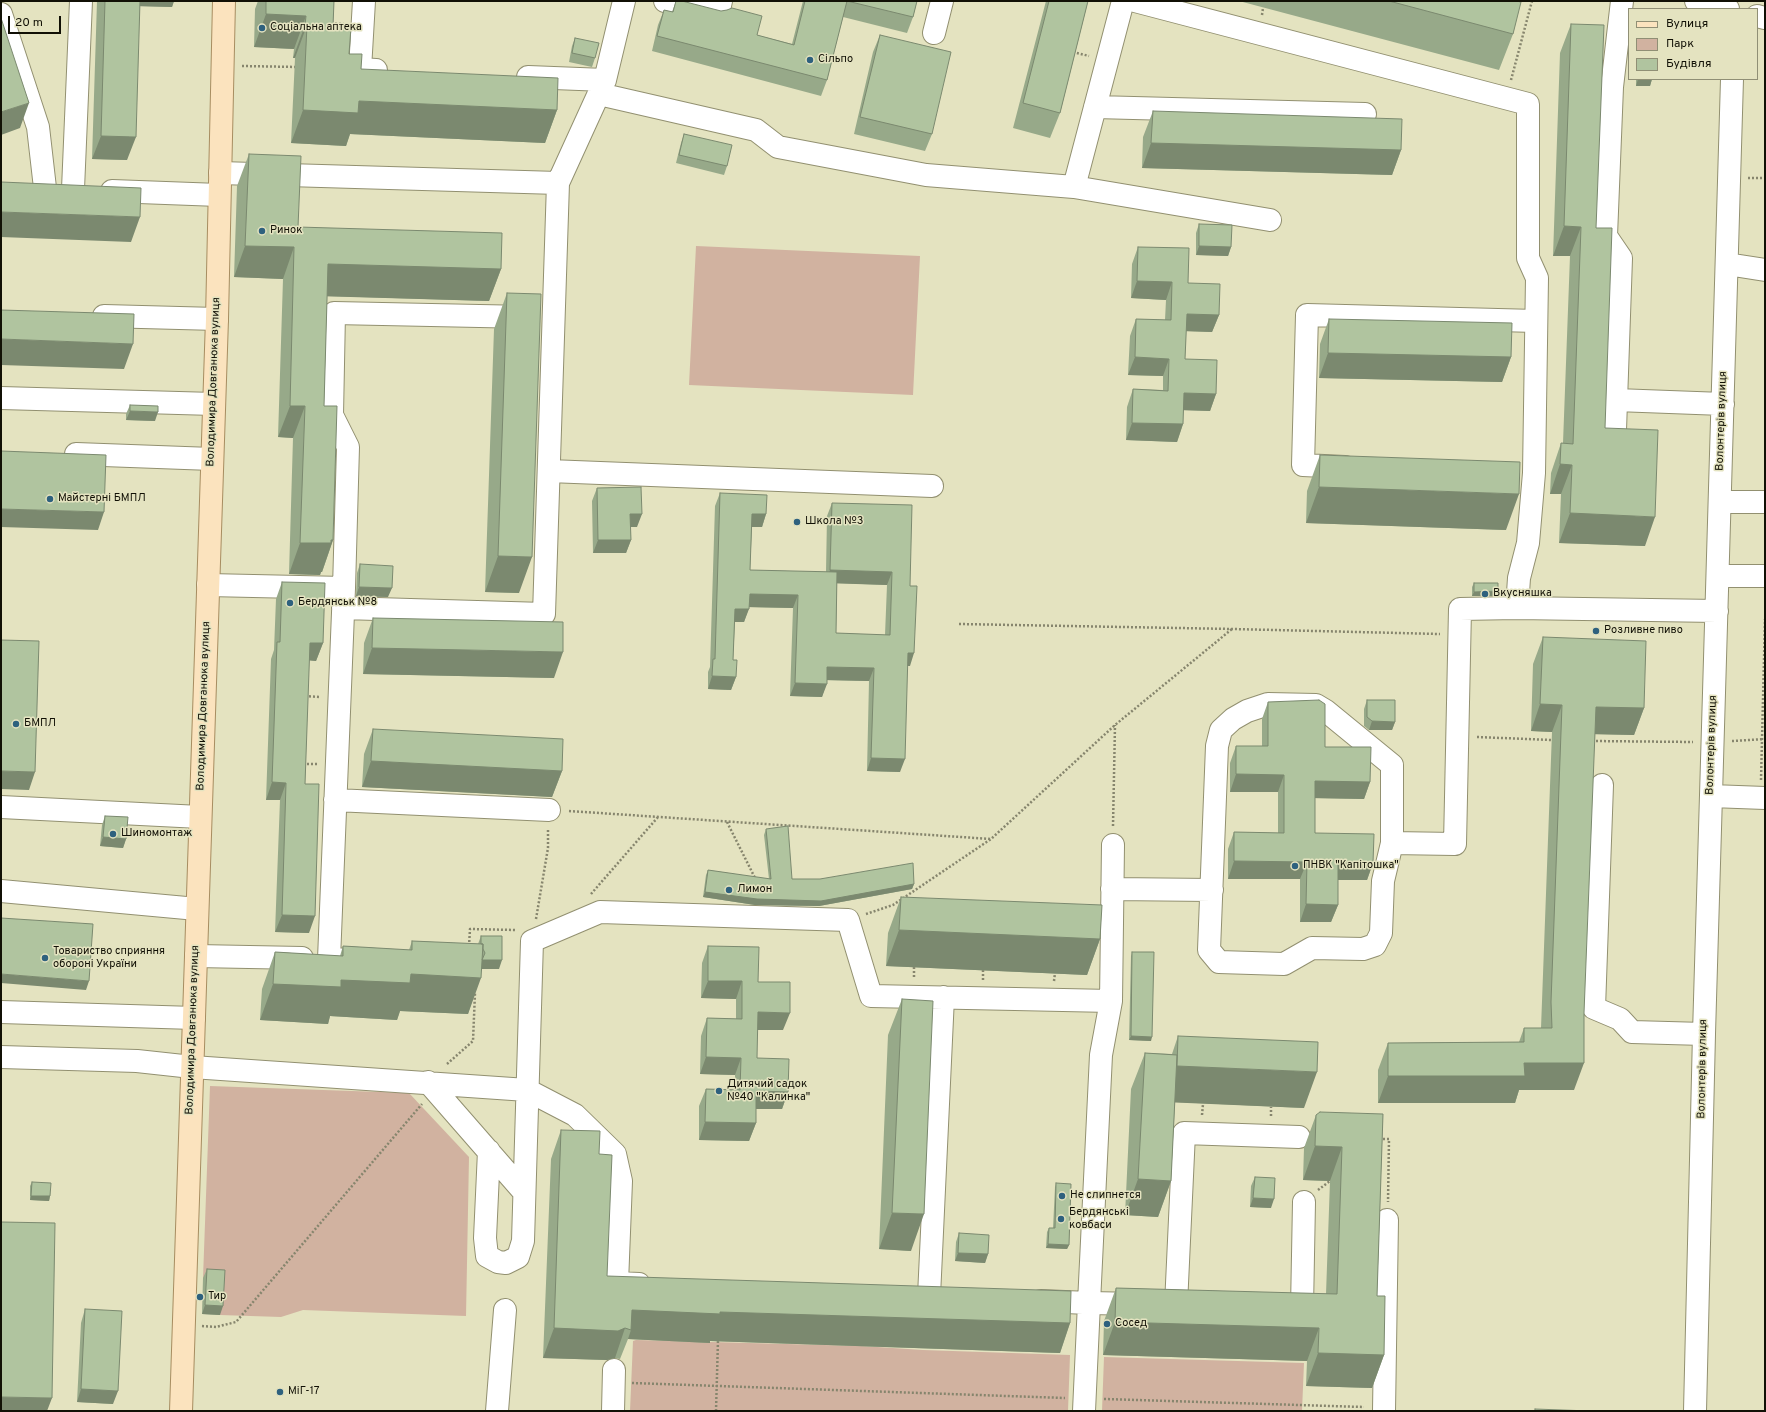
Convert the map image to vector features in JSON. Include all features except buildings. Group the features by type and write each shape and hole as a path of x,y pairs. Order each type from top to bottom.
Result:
{"main road":[{"name":"Володимира Довганюка вулиця","path":"181,1411 217,319 224,1"}],"street":[{"path":"73,189 81,1"},
{"path":"364,1 360,69 392,70"},
{"path":"208,585 343,598 544,614 558,183 602,87 624,1"},
{"path":"665,1 718,14 721,1"},
{"path":"934,33 942,1"},
{"path":"1074,187 1123,1"},
{"path":"1135,1 1528,104 1528,258 1537,278 1534,473 1528,543 1519,578 1517,608"},
{"path":"1615,430 1621,258 1606,236 1612,87 1622,1"},
{"path":"1696,1 1724,8"},
{"path":"1,14 38,127 45,188"},
{"path":"506,76 602,87 756,130 778,147 926,175 1074,187 1270,220"},
{"name":"Волонтерів вулиця","path":"1695,1411 1712,742 1732,80"},
{"path":"1095,107 1365,114"},
{"path":"220,173 558,183"},
{"path":"22,187 219,195"},
{"path":"1727,264 1765,270"},
{"path":"329,959 348,446 332,415 334,313 554,318"},
{"path":"87,315 217,319"},
{"path":"1366,467 1303,465 1307,315 1536,321"},
{"path":"1,398 214,404"},
{"path":"1616,400 1723,404"},
{"path":"56,454 212,459"},
{"path":"549,471 932,486"},
{"path":"1511,472 1534,473"},
{"path":"1720,502 1765,502"},
{"path":"1718,576 1765,576"},
{"path":"1392,843 1455,844 1460,609 1517,608 1717,611"},
{"path":"1268,704 1316,705 1326,711 1392,765 1392,843 1383,881 1381,933 1375,945 1364,949 1312,948 1284,964 1220,962 1209,950 1217,746 1221,730 1238,716 1247,711 1268,704"},
{"path":"1602,785 1594,1008 1620,1019 1632,1032 1704,1034"},
{"path":"1711,796 1763,798"},
{"path":"335,800 549,810"},
{"path":"1,808 200,817"},
{"path":"1084,1405 1101,1055 1111,1001 1113,845"},
{"path":"1112,889 1212,890"},
{"path":"1,891 197,909"},
{"path":"489,1151 485,1238 487,1256 498,1262 506,1263 518,1257 523,1241 532,941 600,912 848,920 871,996 1111,1001"},
{"path":"196,956 376,960"},
{"path":"929,1296 943,997"},
{"path":"1,1012 194,1018"},
{"path":"1,1056 137,1061 192,1067 428,1082 527,1090 575,1115 615,1154 621,1181 617,1283 659,1285"},
{"path":"428,1082 524,1192"},
{"path":"1021,1300 1186,1305 1184,1133 1299,1137"},
{"path":"1264,1307 1302,1308 1304,1202"},
{"path":"1383,1410 1387,1220"},
{"path":"906,1295 953,1297"},
{"path":"497,1411 505,1310"},
{"path":"613,1376 613,1411"}],"path":[{"path":"1506,98 1532,1"},
{"path":"222,65 298,67"},
{"path":"1763,798 1765,619"},
{"path":"959,624 1459,635"},
{"path":"848,920 893,905 991,839 1116,725 1233,629"},
{"path":"1113,845 1116,725"},
{"path":"1457,737 1552,740"},
{"path":"1586,741 1712,742 1764,739"},
{"path":"469,949 470,929 517,930 532,941 548,848 549,810 991,839"},
{"path":"586,900 658,817"},
{"path":"727,822 758,884"},
{"path":"223,1325 236,1322 244,1314 423,1102 428,1082 473,1042 475,990"},
{"path":"1374,1139 1390,1140 1387,1220"},
{"path":"716,1411 718,1339"},
{"path":"613,1376 717,1386 1084,1405 1383,1410"}],"green space":[{"path":"696,246 920,256 913,395 689,385"},
{"path":"210,1086 409,1093 469,1157 466,1316 303,1310 281,1317 220,1315 203,1278"},
{"path":"633,1341 862,1346 923,1350 1070,1355 1068,1411 630,1411"},
{"path":"1104,1357 1304,1363 1302,1411 1102,1411"}],"place":[{"name":"Соціальна аптека","path":"262,28"},
{"name":"Сільпо","path":"810,60"},
{"name":"Ринок","path":"262,231"},
{"name":"Майстерні БМПЛ","path":"50,499"},
{"name":"Школа №3","path":"797,522"},
{"name":"Вкусняшка","path":"1485,594"},
{"name":"Бердянськ №8","path":"290,603"},
{"name":"Розливне пиво","path":"1596,631"},
{"name":"БМПЛ","path":"16,724"},
{"name":"Шиномонтаж","path":"113,834"},
{"name":"ПНВК \"Капітошка\"","path":"1295,866"},
{"name":"Лимон","path":"729,890"},
{"name":"Товариство сприяння обороні України","path":"45,958"},
{"name":"Дитячий садок №40 \"Калинка\"","path":"719,1091"},
{"name":"Не слипнется","path":"1062,1196"},
{"name":"Бердянські ковбаси","path":"1061,1219"},
{"name":"Тир","path":"200,1297"},
{"name":"Сосед","path":"1107,1324"},
{"name":"МіГ-17","path":"280,1392"}]}
